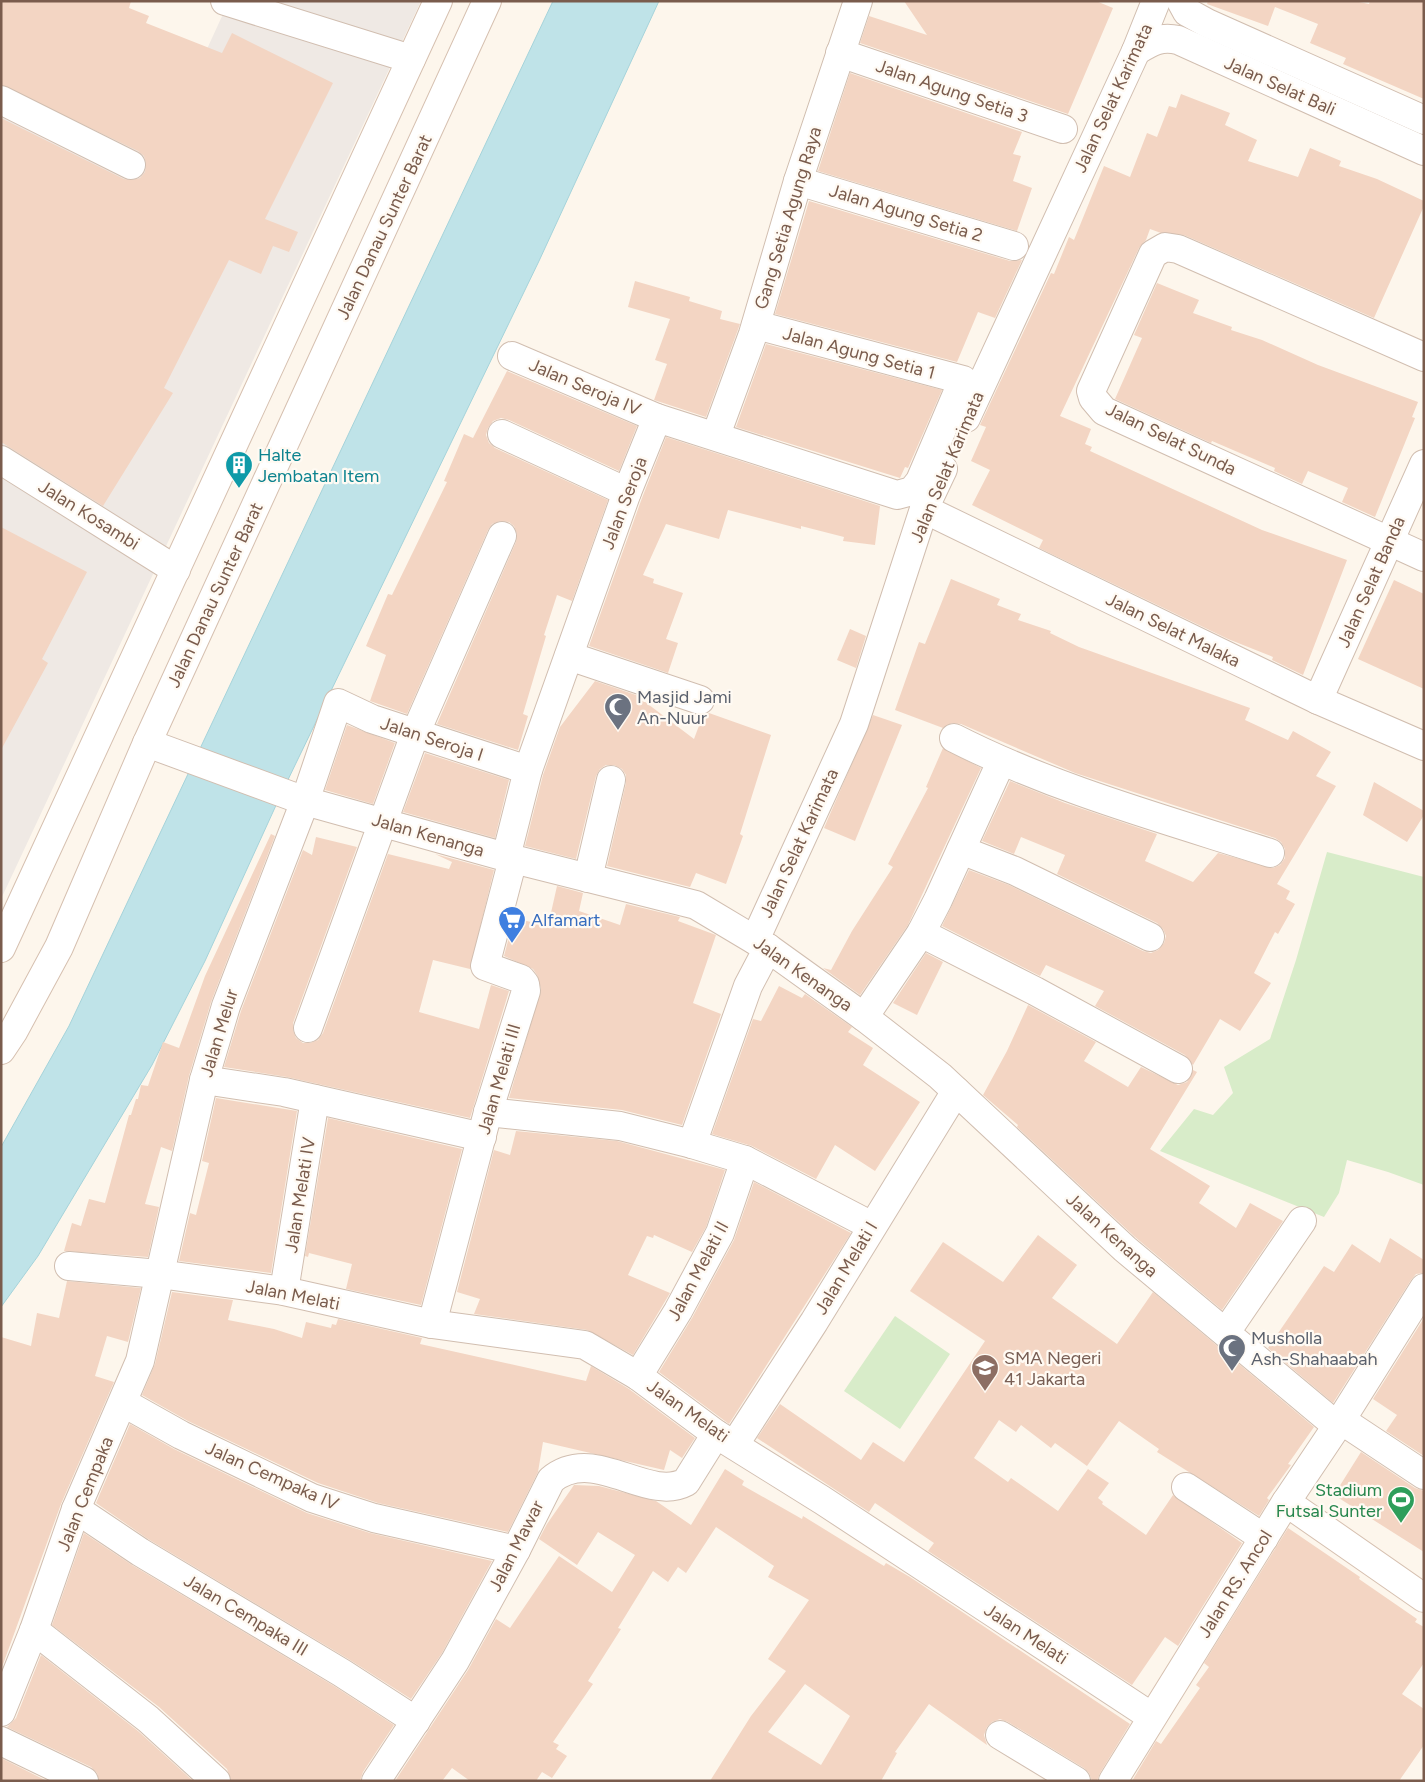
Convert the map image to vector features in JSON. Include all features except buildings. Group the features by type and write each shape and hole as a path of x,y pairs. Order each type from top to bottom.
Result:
{"street":[{"path":"225,1 411,59"},
{"path":"1,948 438,1"},
{"name":"Jalan Danau Sunter Barat","path":"1,1050 14,1032 58,948 148,743 487,1"},
{"name":"Gang Setia Agung Raya","path":"716,435 756,325 798,181 858,1"},
{"name":"Jalan Selat Karimata","path":"762,944 854,724 924,509 1136,52 1156,1"},
{"name":"Jalan Selat Bali","path":"1181,1 1187,12 1207,23 1424,120"},
{"name":"Jalan Selat Bali","path":"1136,52 1153,40 1165,38 1178,40 1424,151"},
{"name":"Jalan Agung Setia 3","path":"840,53 1064,129"},
{"path":"1,100 131,165"},
{"name":"Jalan Agung Setia 2","path":"798,181 1014,246"},
{"name":"Jalan Selat Sunda","path":"1389,541 1104,411 1093,398 1092,391 1153,254 1165,247 1178,249 1424,357"},
{"name":"Jalan Agung Setia 1","path":"716,435 897,495 912,491 920,481 963,380 756,325"},
{"name":"Jalan Seroja IV","path":"512,356 657,418"},
{"path":"657,418 716,435"},
{"name":"Jalan Seroja","path":"510,858 528,770 627,492 657,418"},
{"path":"502,434 627,492"},
{"name":"Jalan Kosambi","path":"1,460 176,570"},
{"name":"Jalan Selat Banda","path":"1318,700 1424,464"},
{"name":"Jalan Selat Malaka","path":"924,509 1318,700 1424,746"},
{"path":"308,1028 415,734 502,536"},
{"path":"1389,541 1424,556"},
{"path":"568,656 700,700"},
{"name":"Jalan Seroja I","path":"338,702 372,719 528,770"},
{"name":"Jalan Melur","path":"159,1274 204,1080 226,1006 297,797 338,702"},
{"path":"954,738 1001,762 1083,792 1270,853"},
{"name":"Jalan Kenanga","path":"148,743 297,797 510,858 696,905 762,944 864,1017 956,1091 1125,1249 1226,1332 1339,1423 1424,1475"},
{"path":"864,1017 920,933 961,850 1001,762"},
{"path":"588,878 610,780"},
{"path":"961,850 1015,871 1150,938"},
{"name":"Jalan Melati III","path":"432,1324 485,1124 526,991 525,984 521,979 485,966 510,858"},
{"path":"920,933 1035,991 1178,1070"},
{"path":"692,1144 762,944"},
{"path":"204,1080 315,1099 485,1124 620,1126 692,1144 745,1160 872,1226"},
{"name":"Jalan Melati I","path":"725,1439 872,1226 956,1091"},
{"name":"Jalan Melati IV","path":"284,1291 315,1099"},
{"name":"Jalan Melati II","path":"638,1376 678,1311 720,1233 745,1160"},
{"path":"1226,1332 1302,1221"},
{"name":"Jalan Melati","path":"69,1266 159,1274 284,1291 432,1324 585,1345 638,1376 725,1439 1152,1717"},
{"name":"Jalan Cempaka","path":"1,1712 11,1660 34,1630 76,1509 124,1403 140,1362 159,1274"},
{"name":"Jalan RS. Ancol","path":"1113,1781 1286,1502 1339,1423 1424,1288"},
{"name":"Jalan Cempaka IV","path":"124,1403 181,1435 312,1498 374,1518 516,1550"},
{"name":"Jalan Mawar","path":"376,1781 455,1660 516,1550 550,1480 560,1472 582,1467 611,1472 647,1483 681,1485 686,1482 725,1439"},
{"path":"1186,1487 1264,1538"},
{"path":"1286,1502 1424,1598"},
{"name":"Jalan Cempaka III","path":"76,1509 140,1552 342,1673 416,1721"},
{"path":"34,1630 148,1719 216,1781"},
{"path":"1000,1735 1076,1781"},
{"path":"1,1741 84,1781"}],"shaded area":[{"path":"229,1 421,1 1,899 1,118 40,68 168,134"}],"green space":[{"path":"1327,852 1424,877 1424,1185 1347,1160 1339,1193 1324,1217 1160,1151 1194,1109 1213,1115 1233,1093 1224,1067 1270,1039 1296,960"},
{"path":"895,1316 950,1354 900,1429 844,1391"}],"water":[{"path":"553,1 659,1 539,261 283,790 205,961 152,1065 38,1256 1,1307 1,1147 69,1026"}],"place":[{"name":"Halte Jembatan Item","path":"239,489"},
{"name":"Masjid Jami An-Nuur","path":"618,731"},
{"name":"Alfamart","path":"512,944"},
{"name":"Musholla Ash-Shahaabah","path":"1232,1372"},
{"name":"SMA Negeri 41 Jakarta","path":"985,1392"},
{"name":"Stadium Futsal Sunter","path":"1401,1524"}]}
